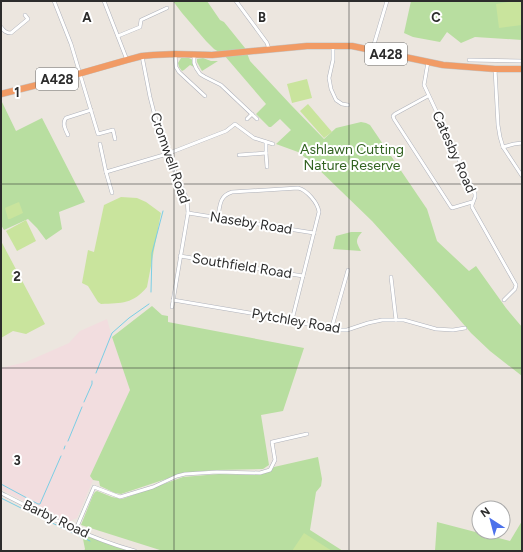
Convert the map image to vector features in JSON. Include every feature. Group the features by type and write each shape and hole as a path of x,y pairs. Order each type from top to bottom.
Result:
{"highway":[{"name":"A428","path":"1,94 142,56 175,54 218,55 307,46 352,46 428,62 495,69 522,69"}],"street":[{"path":"54,1 71,44 98,134 113,130 115,138"},
{"path":"104,1 127,60"},
{"path":"236,1 267,43 269,49"},
{"path":"372,51 387,1"},
{"path":"118,36 140,27 141,20 167,8"},
{"path":"25,15 32,23"},
{"path":"1,27 5,32 11,33 28,19"},
{"path":"333,45 333,60 329,83 336,100 342,104 348,105"},
{"path":"175,54 176,66 179,72 205,96"},
{"path":"194,55 194,63 200,74 221,85 257,119"},
{"name":"Cromwell Road","path":"142,56 159,132 187,199 188,213 172,307"},
{"path":"469,60 522,61"},
{"name":"Catesby Road","path":"428,62 424,85 428,96 475,194 472,202 473,210 516,285 515,289 504,300"},
{"path":"495,69 500,137 503,147 522,176"},
{"path":"198,97 202,93"},
{"path":"428,96 393,116 451,207 454,208 472,202"},
{"path":"340,109 342,104"},
{"path":"68,135 64,124 66,118 91,110"},
{"path":"247,118 249,113"},
{"path":"106,172 167,154 226,131 235,124 254,138 272,144"},
{"path":"266,142 267,167"},
{"path":"503,147 522,143"},
{"path":"100,144 112,193"},
{"path":"239,155 266,152"},
{"path":"218,217 220,201 227,193 232,192 294,188 302,189 317,204 319,212 292,320"},
{"name":"Naseby Road","path":"188,213 314,233"},
{"name":"Southfield Road","path":"180,256 303,276"},
{"path":"331,330 348,270"},
{"path":"391,277 396,320"},
{"name":"Pytchley Road","path":"173,300 292,320 331,330 347,330 382,320 404,320 436,329 453,330 465,328"},
{"path":"76,529 94,487 120,497 153,487 185,474 217,472 260,473 270,470 275,460 272,442 307,434"},
{"name":"Barby Road","path":"1,493 103,541 135,551"}],"shaded area":[{"path":"107,319 130,390 90,476 93,480 77,518 66,523 1,489 1,368 26,362 69,343 80,331"}],"green space":[{"name":"Ashlawn Cutting Nature Reserve","path":"173,1 207,1 220,20 224,22 245,48 250,61 324,139 336,128 361,122 370,125 427,209 437,241 469,271 476,266 506,308 522,327 522,376 490,351 471,333 372,221 310,161 298,152 276,144 291,130 280,119 269,127 256,114 266,104 224,55 214,49 206,41"},
{"path":"411,1 522,1 522,40 475,37 461,43 447,32 440,42 413,37 404,33"},
{"path":"522,1 522,25 499,28 496,4"},
{"path":"181,58 189,58 193,60 194,67 190,65 182,71 178,63"},
{"path":"203,58 211,61 218,61 202,71 197,59"},
{"path":"307,79 312,98 292,103 287,84"},
{"path":"1,100 16,131 42,118 85,202 59,212 62,229 46,240 28,219 4,230 1,225"},
{"path":"308,104 332,132 324,138 300,111"},
{"path":"121,197 137,198 146,202 161,213 147,287 137,297 127,302 101,304 98,302 88,286 82,283 88,250 94,252 104,205"},
{"path":"19,202 23,213 8,219 5,208"},
{"path":"26,220 36,241 17,251 6,231"},
{"path":"351,232 362,232 357,241 361,251 333,249 336,236"},
{"path":"1,241 45,324 26,334 13,331 1,338"},
{"path":"152,306 162,315 168,316 168,322 304,348 283,411 261,415 269,465 263,469 216,470 182,473 121,494 115,493 100,486 99,481 93,480 90,476 130,390 112,337"},
{"path":"318,457 322,479 321,486 316,492 310,530 343,551 163,551 81,525 93,495 97,491 122,499 183,477 219,474 259,475 269,472 274,467"},
{"path":"522,521 522,551 435,551 437,522 471,531 471,540 510,541"},
{"path":"66,528 130,551 84,551 83,539"},
{"path":"304,533 332,551 292,551"}],"waterway":[{"path":"151,292 152,253 163,211"},
{"path":"96,373 112,333 129,318 149,304"},
{"path":"84,402 92,381"},
{"path":"68,441 82,407"},
{"path":"1,484 40,504 61,456"},
{"path":"1,498 21,508"},
{"path":"29,512 90,541"}]}
